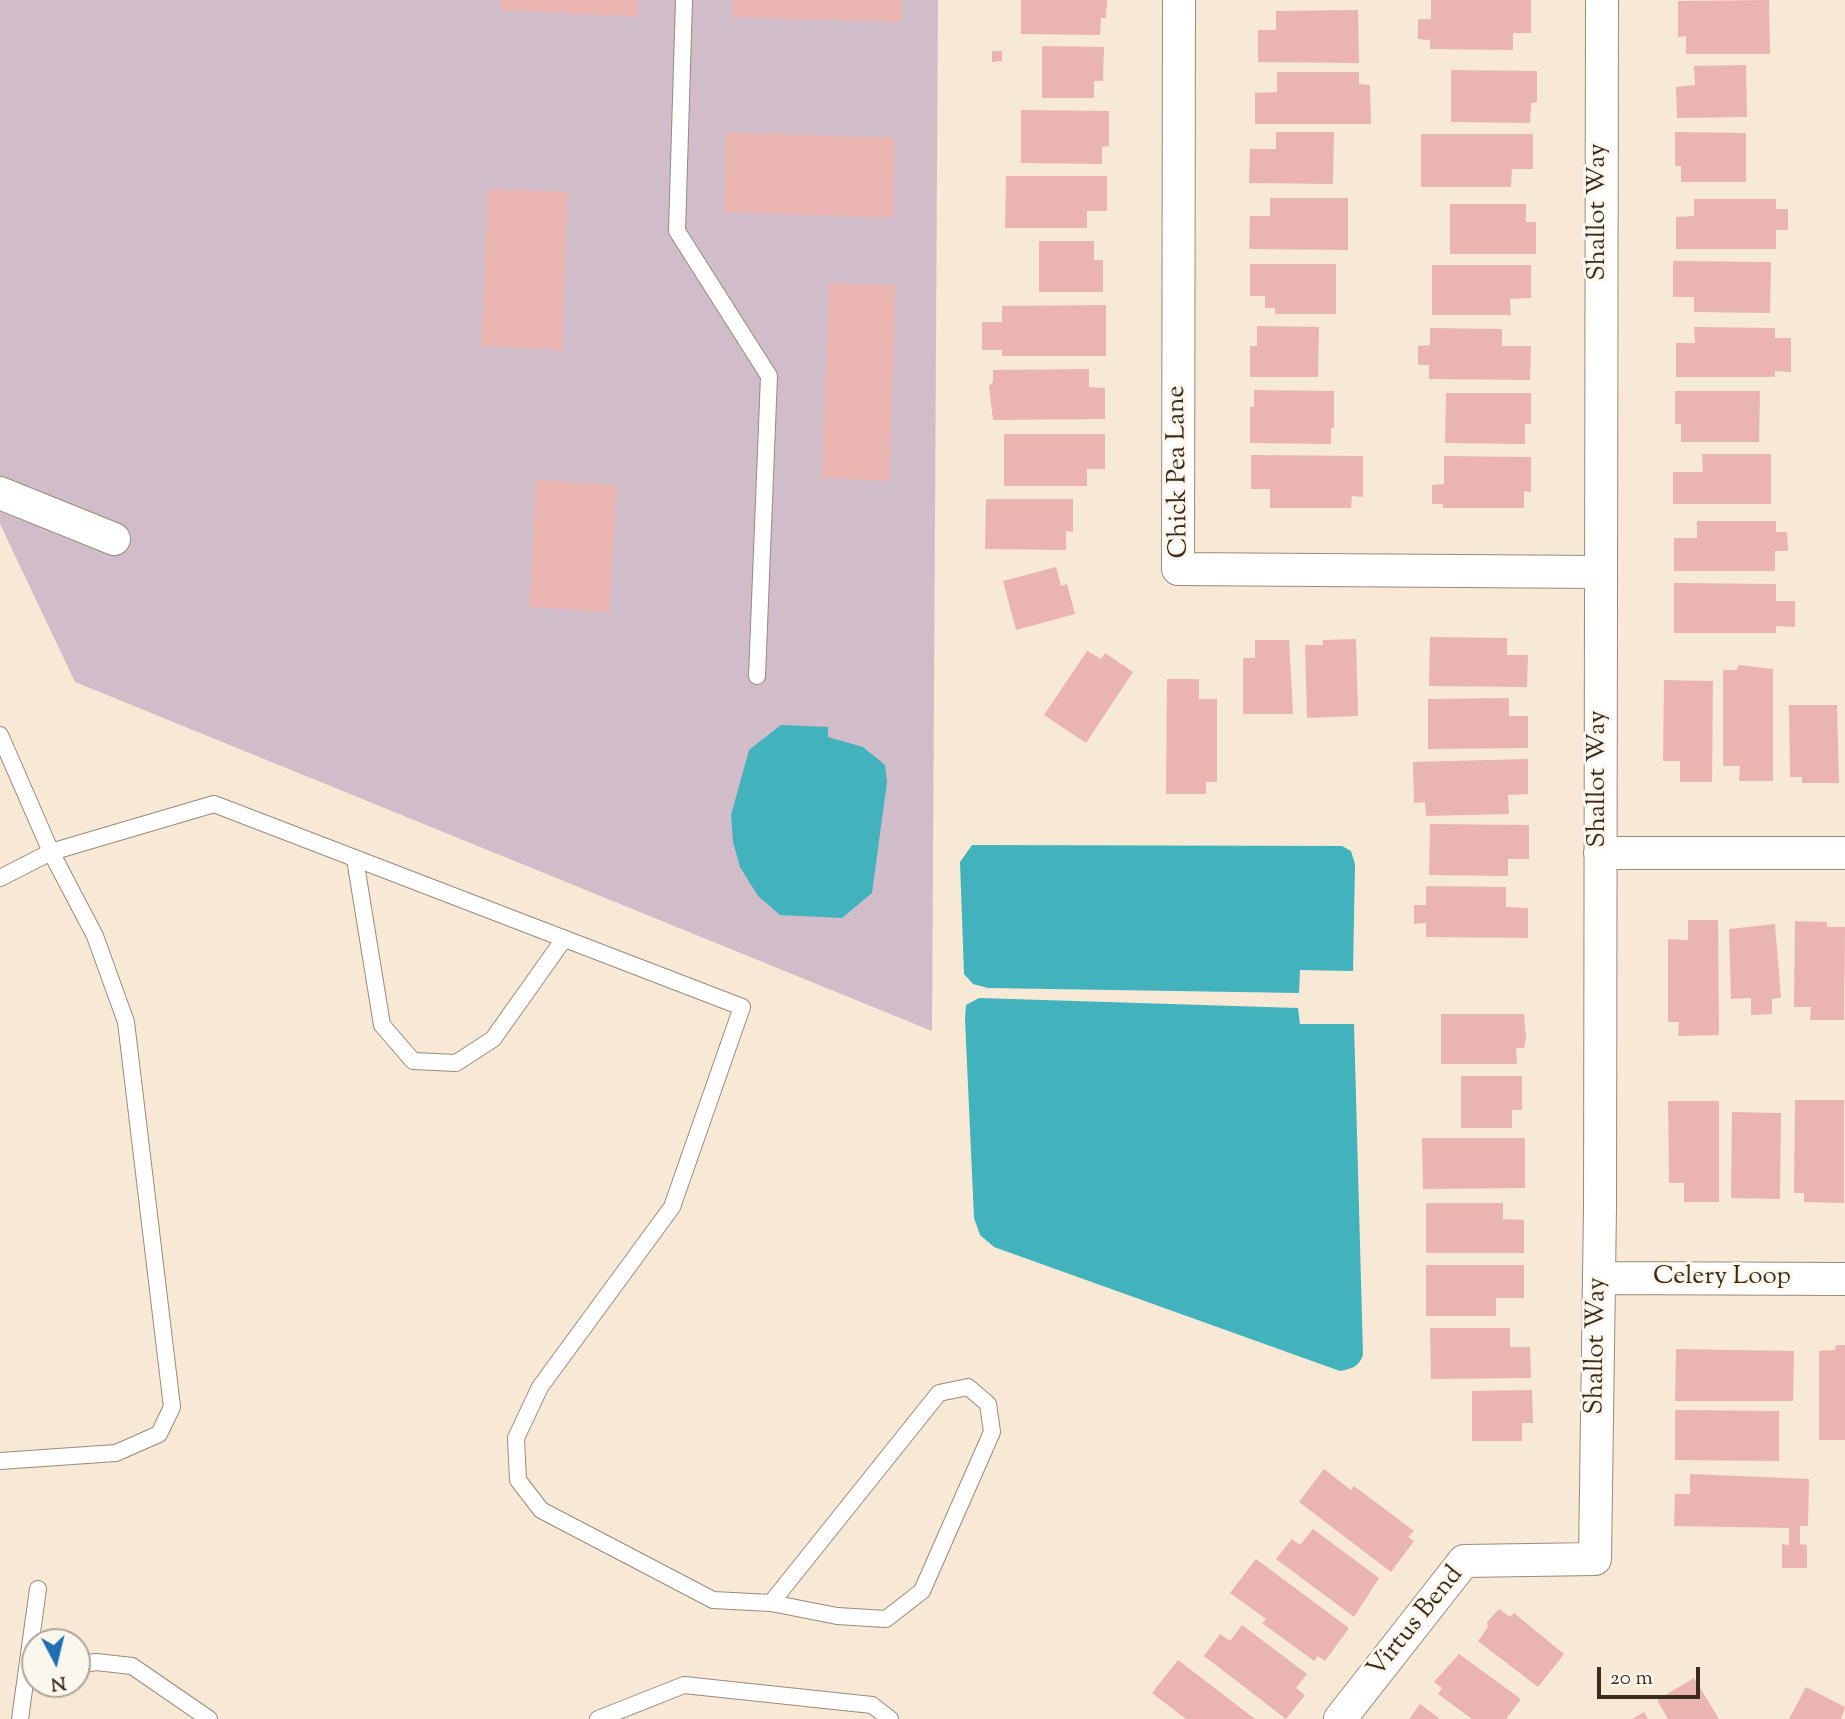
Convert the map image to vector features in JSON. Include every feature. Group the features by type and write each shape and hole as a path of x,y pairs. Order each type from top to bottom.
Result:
{"street":[{"name":"Chick Pea Lane","path":"1179,0 1178,569 1599,572"},
{"name":"Shallot Way","path":"1595,1559 1599,1278 1602,0"},
{"path":"0,493 114,538"},
{"path":"1600,853 1845,853"},
{"name":"Celery Loop","path":"1599,1278 1845,1279"},
{"name":"Virtus Bend","path":"1340,1719 1464,1562 1595,1559"}],"lane":[{"path":"684,0 677,231 769,376 757,676"},
{"path":"0,735 51,852 95,936 126,1022 172,1407 159,1434 116,1453 0,1461"},
{"path":"0,878 51,852 214,804 743,1007 672,1207 540,1387 516,1438 518,1480 541,1510 713,1600 771,1603 837,1616 886,1619 922,1591 992,1432 988,1404 968,1387 939,1393 771,1603"},
{"path":"355,859 382,1025 413,1061 456,1063 493,1039 564,939"},
{"path":"20,1719 38,1589"},
{"path":"91,1663 132,1666 209,1719"},
{"path":"598,1719 684,1685 872,1705 890,1719"}],"shaded area":[{"path":"0,0 938,0 932,1031 75,682 0,524"}],"water":[{"path":"781,725 828,727 828,737 863,747 885,765 887,782 872,893 842,918 780,915 758,896 740,867 733,842 731,815 749,750"},
{"path":"972,845 1342,846 1351,851 1355,864 1353,971 1300,970 1299,993 988,988 973,984 964,974 960,862"},
{"path":"979,998 1298,1008 1300,1024 1354,1024 1363,1355 1357,1365 1340,1371 994,1247 980,1235 974,1218 965,1019 966,1005"}],"building":[{"path":"501,0 638,0 637,17 500,10"},
{"path":"733,0 902,0 901,22 733,17"},
{"path":"1021,0 1107,0 1106,18 1101,18 1100,35 1021,34"},
{"path":"1431,0 1531,0 1531,33 1513,33 1513,50 1430,49 1430,40 1418,39 1418,19 1431,19"},
{"path":"1769,0 1770,54 1686,54 1686,36 1678,37 1678,1"},
{"path":"1358,10 1359,63 1258,62 1258,30 1276,30 1276,11"},
{"path":"1042,46 1104,47 1103,81 1094,81 1094,98 1042,98"},
{"path":"992,51 1002,51 1002,61 992,62"},
{"path":"1746,65 1747,117 1677,118 1676,87 1695,85 1694,66"},
{"path":"1451,70 1537,71 1537,102 1531,103 1530,123 1451,122"},
{"path":"1277,72 1359,72 1359,84 1370,85 1371,124 1255,124 1255,93 1277,92"},
{"path":"1021,110 1109,111 1109,146 1102,147 1102,164 1021,163"},
{"path":"726,132 895,138 893,218 724,212"},
{"path":"1276,132 1334,132 1333,184 1249,183 1250,149 1276,149"},
{"path":"1675,132 1746,133 1746,182 1681,182 1681,166 1675,166"},
{"path":"1421,134 1533,134 1533,169 1512,169 1511,187 1421,187"},
{"path":"1006,176 1107,176 1107,211 1087,211 1087,228 1005,228"},
{"path":"488,189 568,192 562,350 481,346"},
{"path":"1270,198 1348,198 1348,250 1249,249 1250,216 1270,216"},
{"path":"1694,199 1776,199 1776,209 1788,209 1788,230 1776,230 1776,249 1676,249 1676,217 1694,216"},
{"path":"1450,204 1526,204 1526,222 1536,222 1536,254 1450,254"},
{"path":"1039,241 1094,241 1094,260 1103,260 1103,292 1039,292"},
{"path":"1673,261 1771,262 1770,313 1694,312 1694,297 1673,297"},
{"path":"1250,264 1336,264 1336,314 1275,314 1275,308 1265,308 1265,296 1250,296"},
{"path":"1432,265 1531,265 1531,298 1510,299 1511,315 1432,315"},
{"path":"829,283 896,285 889,481 822,478"},
{"path":"1106,305 1106,356 1002,356 1002,350 982,350 982,322 1002,322 1002,306"},
{"path":"1257,326 1319,327 1318,377 1250,377 1250,346 1257,346"},
{"path":"1694,327 1775,328 1775,338 1791,338 1791,372 1775,371 1775,377 1676,377 1676,343 1695,343"},
{"path":"1430,328 1502,329 1502,346 1531,346 1530,380 1429,379 1429,365 1418,365 1418,346 1430,345"},
{"path":"1089,369 1089,387 1105,388 1105,419 993,420 989,386 993,382 993,370"},
{"path":"1254,390 1334,391 1331,444 1250,443 1250,407 1254,407"},
{"path":"1675,391 1760,391 1759,442 1681,442 1681,424 1675,424"},
{"path":"1446,393 1531,393 1531,424 1525,424 1525,444 1445,443"},
{"path":"1004,434 1105,434 1105,469 1087,469 1087,486 1004,486"},
{"path":"1702,454 1771,454 1771,504 1673,504 1673,472 1703,472"},
{"path":"1251,455 1363,456 1363,497 1352,496 1351,508 1270,508 1270,489 1251,489"},
{"path":"1444,456 1531,457 1531,492 1524,491 1524,508 1443,508 1443,504 1432,504 1432,485 1444,484"},
{"path":"536,480 617,485 609,612 529,607"},
{"path":"986,499 1073,499 1073,532 1066,531 1066,550 985,549"},
{"path":"1697,521 1776,521 1776,532 1787,532 1788,551 1775,551 1775,571 1674,571 1674,538 1697,538"},
{"path":"1056,567 1061,586 1067,584 1075,614 1016,630 1003,581"},
{"path":"1674,583 1776,584 1776,601 1795,601 1795,627 1776,626 1776,633 1674,633"},
{"path":"1430,637 1507,638 1507,655 1528,655 1527,687 1429,686"},
{"path":"1356,639 1358,716 1307,718 1305,645 1323,645 1323,640"},
{"path":"1255,640 1289,640 1293,714 1243,714 1243,658 1255,658"},
{"path":"1087,651 1101,659 1105,653 1133,672 1086,743 1044,715"},
{"path":"1739,665 1773,669 1773,781 1739,781 1740,766 1723,766 1723,670 1736,670"},
{"path":"1167,679 1199,679 1199,699 1217,699 1217,782 1206,782 1206,794 1166,794"},
{"path":"1664,680 1713,681 1712,782 1680,782 1680,761 1663,761"},
{"path":"1509,698 1509,716 1528,716 1528,748 1428,749 1428,699"},
{"path":"1789,705 1837,705 1839,783 1802,783 1802,777 1790,777"},
{"path":"1528,759 1528,794 1508,795 1509,814 1426,816 1425,802 1414,803 1413,762"},
{"path":"1430,824 1529,825 1529,859 1508,859 1508,876 1429,875"},
{"path":"1426,886 1506,887 1506,907 1528,908 1528,938 1426,937 1426,923 1414,924 1414,905 1426,905"},
{"path":"1688,920 1718,920 1719,1035 1678,1036 1679,1022 1668,1022 1668,939 1688,940"},
{"path":"1795,921 1827,922 1827,927 1845,927 1844,1020 1810,1020 1811,1007 1794,1007"},
{"path":"1775,924 1781,998 1772,999 1772,1014 1751,1015 1751,998 1731,999 1729,929"},
{"path":"1441,1014 1524,1014 1526,1038 1524,1048 1516,1048 1517,1064 1441,1064"},
{"path":"1461,1076 1522,1076 1522,1110 1512,1110 1512,1128 1461,1128"},
{"path":"1795,1100 1844,1100 1844,1203 1804,1202 1804,1193 1794,1193"},
{"path":"1668,1101 1719,1101 1719,1202 1684,1202 1684,1183 1669,1183"},
{"path":"1732,1112 1781,1113 1780,1199 1731,1198"},
{"path":"1422,1138 1525,1138 1525,1188 1423,1189"},
{"path":"1426,1203 1503,1203 1503,1219 1524,1220 1524,1253 1426,1253"},
{"path":"1426,1265 1524,1265 1524,1298 1496,1298 1496,1316 1426,1316"},
{"path":"1430,1328 1510,1328 1510,1347 1530,1347 1531,1378 1431,1379"},
{"path":"1836,1345 1845,1345 1845,1440 1819,1440 1819,1351 1835,1350"},
{"path":"1676,1349 1794,1351 1793,1401 1675,1401"},
{"path":"1532,1390 1533,1423 1522,1423 1522,1441 1472,1441 1472,1391"},
{"path":"1675,1410 1779,1411 1779,1461 1675,1460"},
{"path":"1324,1469 1351,1490 1354,1486 1414,1531 1408,1537 1414,1541 1391,1572 1299,1502"},
{"path":"1690,1474 1809,1479 1808,1526 1800,1526 1800,1544 1807,1545 1807,1568 1782,1568 1782,1544 1789,1545 1789,1528 1674,1526 1675,1494 1690,1494"},
{"path":"1313,1529 1379,1578 1354,1617 1276,1559 1292,1539 1300,1545"},
{"path":"1256,1559 1349,1628 1325,1661 1318,1656 1314,1661 1262,1623 1266,1619 1230,1593"},
{"path":"1499,1609 1510,1617 1514,1613 1564,1654 1538,1687 1478,1641 1488,1627 1487,1622"},
{"path":"1242,1625 1307,1674 1296,1688 1305,1695 1286,1719 1204,1656 1220,1634 1230,1641"},
{"path":"1459,1654 1521,1699 1506,1719 1472,1719 1438,1694 1442,1688 1434,1682"},
{"path":"1178,1660 1255,1719 1186,1719 1152,1693"},
{"path":"1694,1678 1719,1719 1668,1719 1657,1700"},
{"path":"1806,1687 1845,1707 1841,1719 1789,1719"},
{"path":"1420,1704 1440,1719 1409,1719"},
{"path":"1644,1712 1648,1719 1632,1719"}]}
